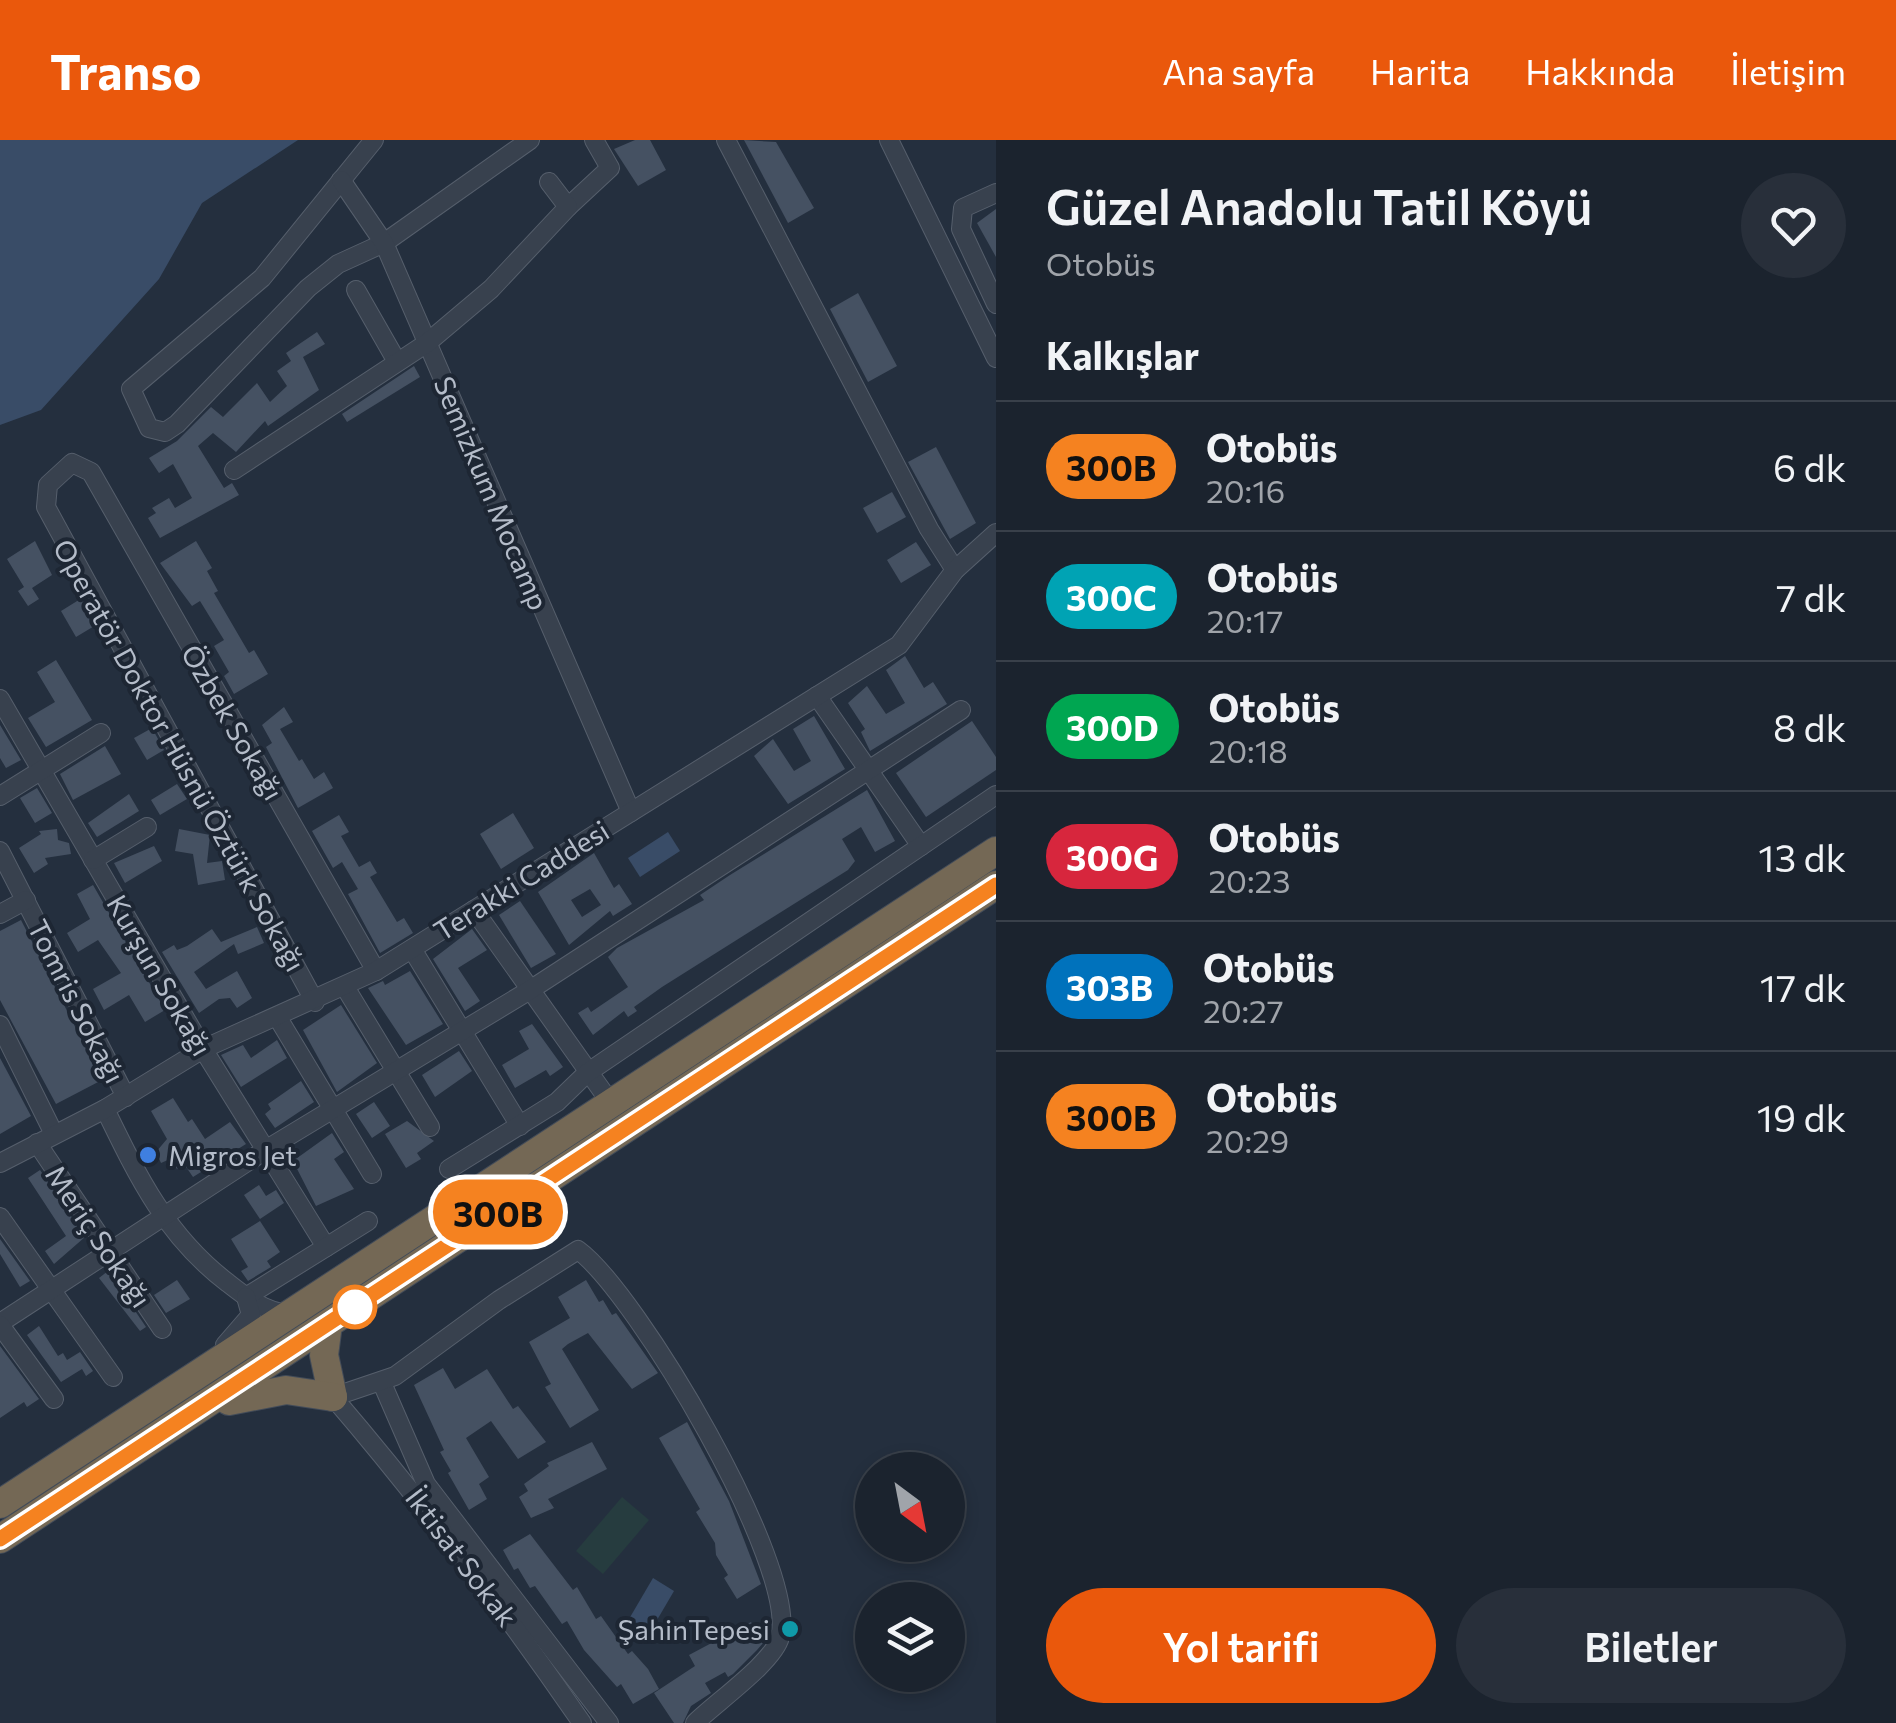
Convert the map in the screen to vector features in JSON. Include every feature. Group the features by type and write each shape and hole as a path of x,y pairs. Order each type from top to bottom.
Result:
{"highway":[{"path":"0,1504 996,851"},
{"path":"0,1539 996,885"},
{"path":"328,1324 324,1354 333,1397"},
{"path":"241,1344 314,1377 333,1397"},
{"path":"194,1412 258,1392 304,1390 333,1397"}],"street":[{"path":"374,140 262,278 131,389 149,428 165,432 177,424 308,288 338,264 384,244 530,140"},
{"path":"234,470 427,343 491,288 568,206 610,168 594,140"},
{"path":"726,140 928,529 955,570"},
{"path":"889,140 996,358"},
{"name":"Semizkum Mocamp","path":"341,180 384,244 631,812"},
{"path":"549,182 568,206"},
{"path":"996,192 963,208 962,229 996,304"},
{"path":"356,290 396,360"},
{"name":"Operatör Doktor Hüsnü Öztürk Sokağı","path":"91,472 72,463 54,474 48,485 46,507 315,1002"},
{"name":"Özbek Sokağı","path":"91,472 376,971"},
{"name":"Terakki Caddesi","path":"0,1162 105,1109 202,1049 315,1002 376,971 899,645 955,570 996,532"},
{"path":"817,696 921,846"},
{"name":"Kurşun Sokağı","path":"0,699 202,1049 326,1248"},
{"path":"54,1398 0,1324 53,1293 267,1149 530,990 961,710"},
{"path":"0,796 40,767 101,734"},
{"path":"449,1169 557,1102 587,1073 996,795"},
{"path":"93,860 147,827"},
{"name":"Tomris Sokağı","path":"0,851 126,1097"},
{"path":"0,914 26,900"},
{"path":"474,910 610,1102"},
{"path":"412,949 520,1126"},
{"path":"345,987 430,1126"},
{"path":"278,1018 372,1174"},
{"name":"Meriç Sokağı","path":"0,1025 46,1139 108,1254 162,1328"},
{"name":"Tomris Sokağı","path":"105,1109 163,1219 193,1257 269,1311 289,1314"},
{"path":"0,1217 113,1376"},
{"path":"197,1374 251,1316 246,1297 368,1221"},
{"path":"333,1397 382,1382 566,1253 578,1250 591,1260 628,1303 681,1389 744,1500 774,1578 782,1619 780,1640 695,1723"},
{"path":"382,1382 426,1484 609,1723"},
{"name":"İktisat Sokak","path":"333,1397 500,1605 582,1723"}],"green space":[{"path":"622,1497 649,1520 603,1574 576,1551"}],"water":[{"path":"0,140 298,140 202,203 159,279 41,410 0,425"},
{"path":"668,832 680,851 640,877 628,858"},
{"path":"653,1578 674,1591 650,1632 629,1619"}],"building":[{"path":"635,140 650,140 666,170 638,186 614,149"},
{"path":"744,140 776,142 814,208 788,223"},
{"path":"996,209 996,257 977,223"},
{"path":"858,293 897,366 868,382 830,309"},
{"path":"317,332 325,344 303,357 319,390 268,426 265,421 236,452 213,433 198,446 224,488 232,483 239,495 160,538 148,518 156,513 152,508 169,498 175,508 192,498 173,464 159,473 149,458 177,441 211,407 223,417 257,383 270,402 287,386 277,371 291,361 286,353"},
{"path":"414,366 420,377 347,422 342,414"},
{"path":"936,447 976,523 950,539 908,462"},
{"path":"892,492 906,517 877,533 863,508"},
{"path":"35,541 52,575 32,588 39,599 28,606 18,591 24,587 7,559"},
{"path":"196,541 212,568 207,571 218,591 214,593 249,653 254,650 268,674 234,694 224,676 229,672 214,646 224,640 200,601 192,606 160,563"},
{"path":"916,542 931,565 901,583 887,560"},
{"path":"82,598 96,625 76,637 61,611"},
{"path":"905,656 924,688 933,682 947,704 870,751 861,732 865,729 848,703 867,686 886,714 905,703 886,670"},
{"path":"56,660 92,720 46,747 28,718 55,702 37,672"},
{"path":"284,707 293,722 280,729 299,761 302,759 314,779 324,772 333,788 298,808 266,747 272,743 262,725"},
{"path":"814,716 845,769 788,804 754,756 773,739 794,771 811,761 793,729"},
{"path":"972,721 996,757 996,770 926,817 896,773"},
{"path":"0,725 21,760 6,768 0,758"},
{"path":"152,728 164,750 147,760 134,738"},
{"path":"105,746 121,774 73,800 60,774"},
{"path":"177,784 187,799 160,815 151,800"},
{"path":"37,788 52,813 35,823 20,798"},
{"path":"867,790 895,841 875,852 861,827 842,839 855,861 848,870 662,987 634,1007 637,1011 628,1017 624,1011 593,1035 578,1013 588,1007 591,1012 628,987 608,957 617,948 704,900 700,895"},
{"path":"129,794 139,811 97,837 88,823"},
{"path":"513,813 534,848 501,869 480,834"},
{"path":"339,815 349,832 341,836 359,867 370,861 377,873 370,877 397,922 404,918 413,933 380,953 348,894 358,889 342,862 333,868 312,831"},
{"path":"57,829 58,840 69,843 71,854 45,858 48,864 34,873 19,848 41,834 39,831"},
{"path":"179,829 210,835 207,863 222,861 225,880 198,885 193,854 175,851"},
{"path":"154,846 162,861 125,883 114,863"},
{"path":"594,853 614,888 619,884 632,904 613,916 610,911 569,945 538,892","holes":["590,889 601,905 582,917 571,900"]},
{"path":"93,885 165,1010 145,1022 129,995 104,1010 93,989 121,973 98,940 78,952 67,933 90,919 77,894"},
{"path":"520,901 556,954 531,968 499,915"},
{"path":"21,920 102,1080 56,1104 0,1000 0,931"},
{"path":"257,927 264,943 238,954 234,944 194,972 206,989 237,971 252,998 237,1008 230,998 219,999 199,1013 162,952 174,945 177,950 187,946 212,929 221,942"},
{"path":"472,929 487,950 458,968 480,1001 465,1011 433,959"},
{"path":"410,971 443,1024 406,1045 368,988 383,981 385,985"},
{"path":"341,1005 377,1063 337,1092 303,1030"},
{"path":"532,1024 563,1067 550,1076 546,1070 515,1088 502,1065 529,1049 519,1031"},
{"path":"277,1040 287,1058 241,1087 221,1055 243,1045 251,1058"},
{"path":"459,1051 472,1071 435,1097 422,1075"},
{"path":"0,1058 31,1116 0,1134"},
{"path":"301,1081 314,1102 275,1128 265,1114 271,1109 268,1104"},
{"path":"173,1098 205,1139 230,1122 246,1144 193,1177 184,1164 177,1169 170,1159 161,1163 156,1152 167,1139 151,1111"},
{"path":"374,1102 390,1126 372,1138 356,1114"},
{"path":"407,1121 434,1141 417,1153 421,1159 406,1168 385,1134"},
{"path":"332,1133 344,1152 334,1159 354,1189 316,1206 293,1161"},
{"path":"40,1170 85,1237 54,1264 45,1251 66,1236 28,1178"},
{"path":"259,1185 266,1196 276,1190 284,1203 260,1219 244,1195"},
{"path":"260,1221 280,1252 267,1261 271,1267 248,1281 241,1271 248,1267 231,1239"},
{"path":"0,1239 30,1281 20,1287 0,1254"},
{"path":"108,1271 146,1327 140,1331 99,1278"},
{"path":"177,1280 190,1299 166,1313 154,1295"},
{"path":"586,1280 599,1302 603,1300 612,1315 616,1313 658,1373 632,1389 588,1333 568,1344 562,1349 599,1410 570,1428 545,1387 551,1384 529,1342 570,1318 558,1297"},
{"path":"39,1326 58,1356 63,1353 67,1360 80,1352 93,1371 86,1376 82,1369 61,1382 27,1335"},
{"path":"0,1346 39,1399 27,1407 24,1402 0,1418"},
{"path":"443,1368 455,1389 487,1369 513,1409 518,1406 546,1442 518,1459 491,1421 466,1438 489,1477 479,1484 487,1499 469,1510 448,1473 451,1471 440,1452 444,1450 414,1385"},
{"path":"687,1422 729,1501 761,1584 737,1599 724,1578 728,1575 716,1555 715,1543 696,1512 700,1509 659,1438"},
{"path":"592,1442 607,1469 548,1499 554,1508 531,1518 519,1497 528,1491 524,1484 549,1466 547,1463"},
{"path":"530,1534 573,1590 577,1587 596,1619 601,1616 628,1654 632,1651 648,1669 659,1689 633,1704 621,1684 617,1687 584,1650 567,1621 562,1624 535,1586 530,1588 518,1568 514,1570 503,1550"},
{"path":"751,1622 763,1643 733,1674 728,1677 725,1672 705,1683 711,1693 691,1706 683,1723 674,1723 654,1693 695,1666 689,1655"}],"bus line":[{"name":"300B","path":"0,1539 996,885"}],"place":[{"name":"Migros Jet","path":"148,1155"},
{"name":"ŞahinTepesi","path":"790,1629"}]}
